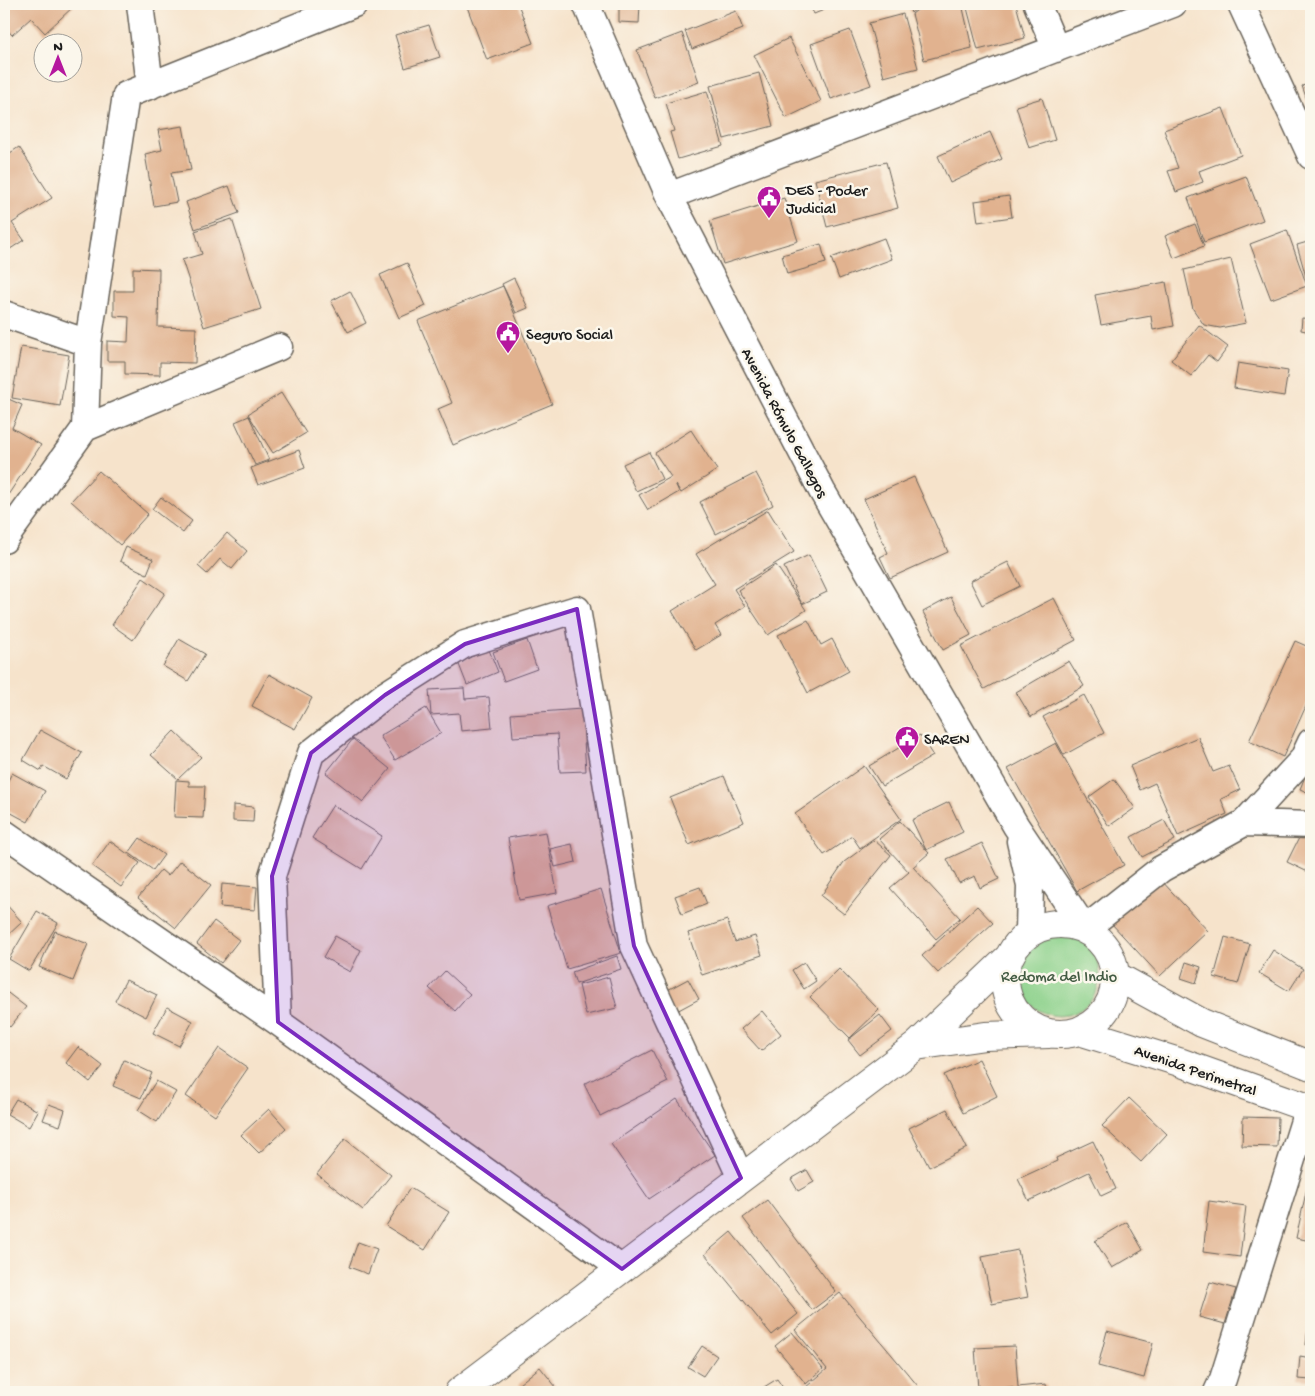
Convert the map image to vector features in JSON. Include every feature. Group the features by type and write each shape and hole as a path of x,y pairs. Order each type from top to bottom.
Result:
{"main road":[{"path":"916,1046 985,1036 1069,1033 1099,1018 1112,999 1116,976 1107,948 1085,929 1056,923 1029,932 1017,943 1009,957 1004,974 1006,992 1013,1009 1025,1022 1042,1031 1069,1033"},
{"path":"459,1392 916,1046 1009,957"},
{"path":"1116,976 1202,1023 1311,1066"},
{"name":"Avenida Perimetral","path":"1069,1033 1179,1062 1310,1109"}],"street":[{"path":"140,4 150,86"},
{"path":"85,428 88,343 126,95 354,4"},
{"name":"Avenida Rómulo Gallegos","path":"586,4 669,196 822,491 1016,826 1085,929"},
{"path":"1037,4 1056,49"},
{"path":"669,196 1173,4"},
{"path":"1241,4 1311,156"},
{"path":"4,314 88,343"},
{"path":"4,540 85,428 279,347"},
{"path":"278,1022 272,876 311,753 385,695 465,644 576,609 634,946 741,1178"},
{"path":"1085,929 1161,869 1244,823 1303,759 1311,742"},
{"path":"1244,823 1311,825"},
{"name":"Avenida Rómulo Gallegos","path":"1016,826 1030,885 1029,932"},
{"path":"4,833 278,1022 622,1269"},
{"path":"1217,1392 1223,1380 1310,1109"}],"highlighted area":[{"path":"577,609 634,946 741,1178 622,1269 278,1022 272,876 311,753 385,695 465,644"}],"green space":[{"name":"Redoma del Indio","path":"1051,934 1067,934 1082,941 1093,952 1100,967 1097,991 1088,1004 1067,1016 1051,1016 1036,1009 1025,998 1018,983 1018,967 1025,952 1036,941"}],"building":[{"path":"4,4 72,4 74,6 46,32 31,18 12,35 4,26"},
{"path":"466,4 518,4 533,43 487,60"},
{"path":"619,4 640,4 639,23 619,22"},
{"path":"809,4 830,4 831,7 814,14"},
{"path":"908,4 922,4 911,13"},
{"path":"925,4 962,4 972,48 924,60 912,14"},
{"path":"966,4 1016,4 1025,38 978,50"},
{"path":"736,11 743,29 692,49 685,31"},
{"path":"903,14 918,68 884,77 869,23"},
{"path":"429,25 440,57 405,68 395,35"},
{"path":"850,30 871,85 831,99 811,44"},
{"path":"682,33 699,82 655,98 637,50"},
{"path":"789,38 821,101 786,118 754,55"},
{"path":"759,73 773,126 724,139 710,86"},
{"path":"1311,83 1311,111 1302,86"},
{"path":"707,91 723,146 678,159 670,132 674,131 666,103"},
{"path":"1042,98 1055,140 1029,148 1016,106"},
{"path":"1223,108 1241,155 1199,171 1203,182 1176,192 1168,171 1178,168 1164,130"},
{"path":"183,126 191,170 171,173 177,202 154,206 145,154 162,150 158,130"},
{"path":"990,132 1002,159 950,183 938,156"},
{"path":"19,147 52,198 12,223 24,240 4,253 4,157"},
{"path":"886,162 898,208 827,227 815,180"},
{"path":"1246,176 1263,220 1204,242 1188,198"},
{"path":"229,186 239,213 195,229 186,202"},
{"path":"1009,196 1012,217 978,222 975,201"},
{"path":"784,198 798,241 723,264 710,221"},
{"path":"232,219 261,309 204,327 182,260 202,254 195,231"},
{"path":"1195,224 1204,246 1174,258 1165,236"},
{"path":"1287,230 1307,286 1271,299 1250,244"},
{"path":"884,238 892,259 839,279 831,258"},
{"path":"1311,241 1311,276 1306,277 1297,245"},
{"path":"821,244 826,263 787,274 782,255"},
{"path":"1231,259 1246,323 1220,328 1204,325 1193,309 1184,270"},
{"path":"407,263 426,306 399,318 380,275"},
{"path":"133,268 159,269 158,327 196,328 195,363 160,362 160,375 125,374 125,361 107,361 107,341 128,342 129,317 114,316 114,291 133,291"},
{"path":"514,278 528,308 516,313 502,284"},
{"path":"1166,282 1174,326 1153,330 1151,316 1101,325 1095,295"},
{"path":"503,286 552,404 453,445 438,409 452,403 418,321"},
{"path":"350,291 366,323 348,332 331,301"},
{"path":"1302,318 1311,319 1311,332 1301,330"},
{"path":"1199,325 1228,347 1217,362 1208,355 1191,376 1171,360"},
{"path":"21,347 69,355 60,406 12,398"},
{"path":"1238,363 1288,371 1284,396 1234,388"},
{"path":"281,393 306,433 273,453 248,414"},
{"path":"4,397 22,405 12,428 41,445 4,501"},
{"path":"249,416 269,460 255,465 235,422"},
{"path":"691,430 717,470 681,493 676,485 679,492 648,510 639,495 671,477 655,453"},
{"path":"299,450 305,468 258,485 251,468"},
{"path":"649,452 662,479 636,491 623,464"},
{"path":"99,471 148,514 120,545 71,501"},
{"path":"756,473 773,505 716,534 700,502"},
{"path":"914,477 948,552 890,578 880,557 888,553 864,499"},
{"path":"161,497 192,521 183,533 152,509"},
{"path":"768,510 794,552 734,589 745,606 715,625 721,635 696,650 672,611 715,584 696,554"},
{"path":"227,533 247,551 232,569 220,559 207,574 198,566"},
{"path":"126,547 153,559 147,574 120,561"},
{"path":"809,555 827,592 802,604 784,567"},
{"path":"1008,562 1020,586 982,605 970,581"},
{"path":"776,565 806,610 768,635 738,590"},
{"path":"143,578 165,593 133,640 112,625"},
{"path":"951,597 971,635 943,650 923,612"},
{"path":"1054,598 1076,640 984,689 961,646"},
{"path":"808,620 821,645 832,639 849,671 808,693 778,635"},
{"path":"179,639 205,654 188,681 163,666"},
{"path":"527,640 537,669 504,681 493,652"},
{"path":"1295,641 1311,648 1311,695 1283,757 1249,741"},
{"path":"489,650 498,672 467,685 458,662"},
{"path":"1069,661 1084,686 1031,717 1016,692"},
{"path":"269,674 312,698 295,729 252,706"},
{"path":"464,688 465,699 489,697 492,728 461,731 459,713 431,715 429,690"},
{"path":"1084,695 1104,733 1064,755 1043,717"},
{"path":"426,708 441,733 395,760 380,736"},
{"path":"582,709 586,771 560,772 557,734 513,737 511,714"},
{"path":"40,730 82,753 66,779 43,766 41,771 23,760"},
{"path":"174,731 201,757 178,779 151,755"},
{"path":"920,735 933,756 882,786 869,766"},
{"path":"1198,737 1213,772 1229,766 1240,790 1221,799 1227,814 1178,836 1155,783 1140,790 1130,766"},
{"path":"353,739 390,769 363,802 326,773"},
{"path":"1056,743 1124,865 1077,891 1008,769"},
{"path":"1311,762 1311,794 1300,789"},
{"path":"864,766 901,819 860,848 852,836 824,855 795,814"},
{"path":"12,773 45,791 28,822 4,809 4,788"},
{"path":"724,776 744,822 689,845 670,798"},
{"path":"1114,779 1135,808 1109,826 1089,797"},
{"path":"176,780 189,781 189,786 205,786 203,818 174,817"},
{"path":"949,802 963,832 926,850 912,820"},
{"path":"233,805 254,807 253,822 233,821"},
{"path":"333,805 382,836 362,869 312,838"},
{"path":"1164,820 1175,840 1142,857 1131,837"},
{"path":"900,821 929,853 913,867 960,918 936,939 890,888 909,872 879,839"},
{"path":"546,832 557,893 519,900 508,838"},
{"path":"1300,836 1311,841 1310,873 1287,862"},
{"path":"140,838 164,855 153,870 129,853"},
{"path":"874,840 891,855 844,914 821,896 844,862"},
{"path":"110,841 140,863 121,887 92,866"},
{"path":"982,843 999,879 980,888 975,876 959,883 947,859"},
{"path":"572,844 576,862 555,867 550,849"},
{"path":"180,861 211,885 176,928 138,898 161,870 168,876"},
{"path":"1160,879 1208,931 1160,976 1111,923"},
{"path":"222,884 257,887 255,910 220,907"},
{"path":"700,887 707,904 682,914 675,896"},
{"path":"601,889 621,953 567,969 547,906"},
{"path":"4,902 22,922 4,939"},
{"path":"977,906 993,923 938,973 922,956"},
{"path":"37,911 58,923 29,971 9,959"},
{"path":"727,920 735,942 755,936 762,955 702,975 688,933"},
{"path":"214,921 239,940 221,963 197,944"},
{"path":"55,931 88,944 73,981 39,967"},
{"path":"335,936 361,950 350,972 323,957"},
{"path":"1225,937 1250,944 1238,984 1214,977"},
{"path":"1273,950 1303,969 1289,991 1259,973"},
{"path":"617,956 621,969 576,984 572,972"},
{"path":"804,962 816,981 804,989 792,970"},
{"path":"1186,962 1201,967 1196,983 1181,978"},
{"path":"839,969 879,1010 850,1038 810,997"},
{"path":"445,971 470,994 455,1011 429,988"},
{"path":"609,977 617,1008 586,1015 579,985"},
{"path":"688,979 699,999 673,1013 662,993"},
{"path":"126,980 157,995 146,1017 115,1001"},
{"path":"4,990 26,1007 10,1027 4,1022"},
{"path":"167,1007 193,1021 179,1046 153,1033"},
{"path":"762,1011 781,1034 761,1051 741,1029"},
{"path":"880,1015 892,1031 860,1055 848,1040"},
{"path":"78,1047 103,1066 90,1082 66,1063"},
{"path":"219,1048 248,1068 215,1116 186,1096"},
{"path":"652,1050 668,1082 600,1116 584,1084"},
{"path":"979,1059 997,1096 963,1113 944,1075"},
{"path":"124,1060 152,1073 141,1098 113,1086"},
{"path":"156,1081 176,1092 157,1122 138,1110"},
{"path":"1129,1098 1167,1134 1141,1162 1102,1126"},
{"path":"16,1099 38,1111 29,1127 7,1114"},
{"path":"677,1099 715,1155 649,1199 611,1144"},
{"path":"49,1104 65,1110 60,1126 43,1120"},
{"path":"269,1109 286,1128 259,1153 241,1135"},
{"path":"947,1109 967,1148 929,1167 909,1128"},
{"path":"1243,1117 1278,1118 1277,1147 1242,1146"},
{"path":"345,1139 391,1175 363,1210 317,1174"},
{"path":"1093,1141 1116,1189 1101,1196 1089,1172 1029,1201 1018,1179 1057,1161 1056,1158"},
{"path":"807,1170 814,1182 798,1191 791,1179"},
{"path":"1311,1174 1311,1241 1296,1238"},
{"path":"410,1188 449,1212 425,1250 386,1226"},
{"path":"767,1200 836,1292 812,1310 743,1218"},
{"path":"1209,1201 1246,1206 1240,1257 1203,1252"},
{"path":"1127,1222 1143,1250 1112,1268 1095,1241"},
{"path":"731,1232 798,1314 772,1335 705,1254"},
{"path":"358,1242 377,1249 368,1274 349,1267"},
{"path":"1018,1250 1028,1297 992,1304 982,1257"},
{"path":"1210,1282 1236,1289 1225,1324 1199,1317"},
{"path":"840,1293 918,1386 911,1392 808,1392 805,1388 827,1369 795,1330"},
{"path":"1310,1310 1311,1345 1306,1345"},
{"path":"1107,1331 1153,1343 1144,1378 1098,1366"},
{"path":"792,1332 823,1369 806,1384 775,1346"},
{"path":"702,1346 717,1356 703,1376 688,1367"},
{"path":"1015,1346 1018,1387 1046,1384 1047,1392 980,1392 1013,1387 978,1389 975,1348"},
{"path":"1300,1356 1311,1358 1311,1380 1298,1379"},
{"path":"540,1367 560,1392 526,1392 519,1384"},
{"path":"777,1379 786,1392 756,1392"},
{"path":"1075,1388 1076,1392 1052,1392 1052,1391"}],"place":[{"name":"DES - Poder Judicial","path":"769,219"},
{"name":"Seguro Social","path":"508,354"},
{"name":"SAREN","path":"907,759"}]}
